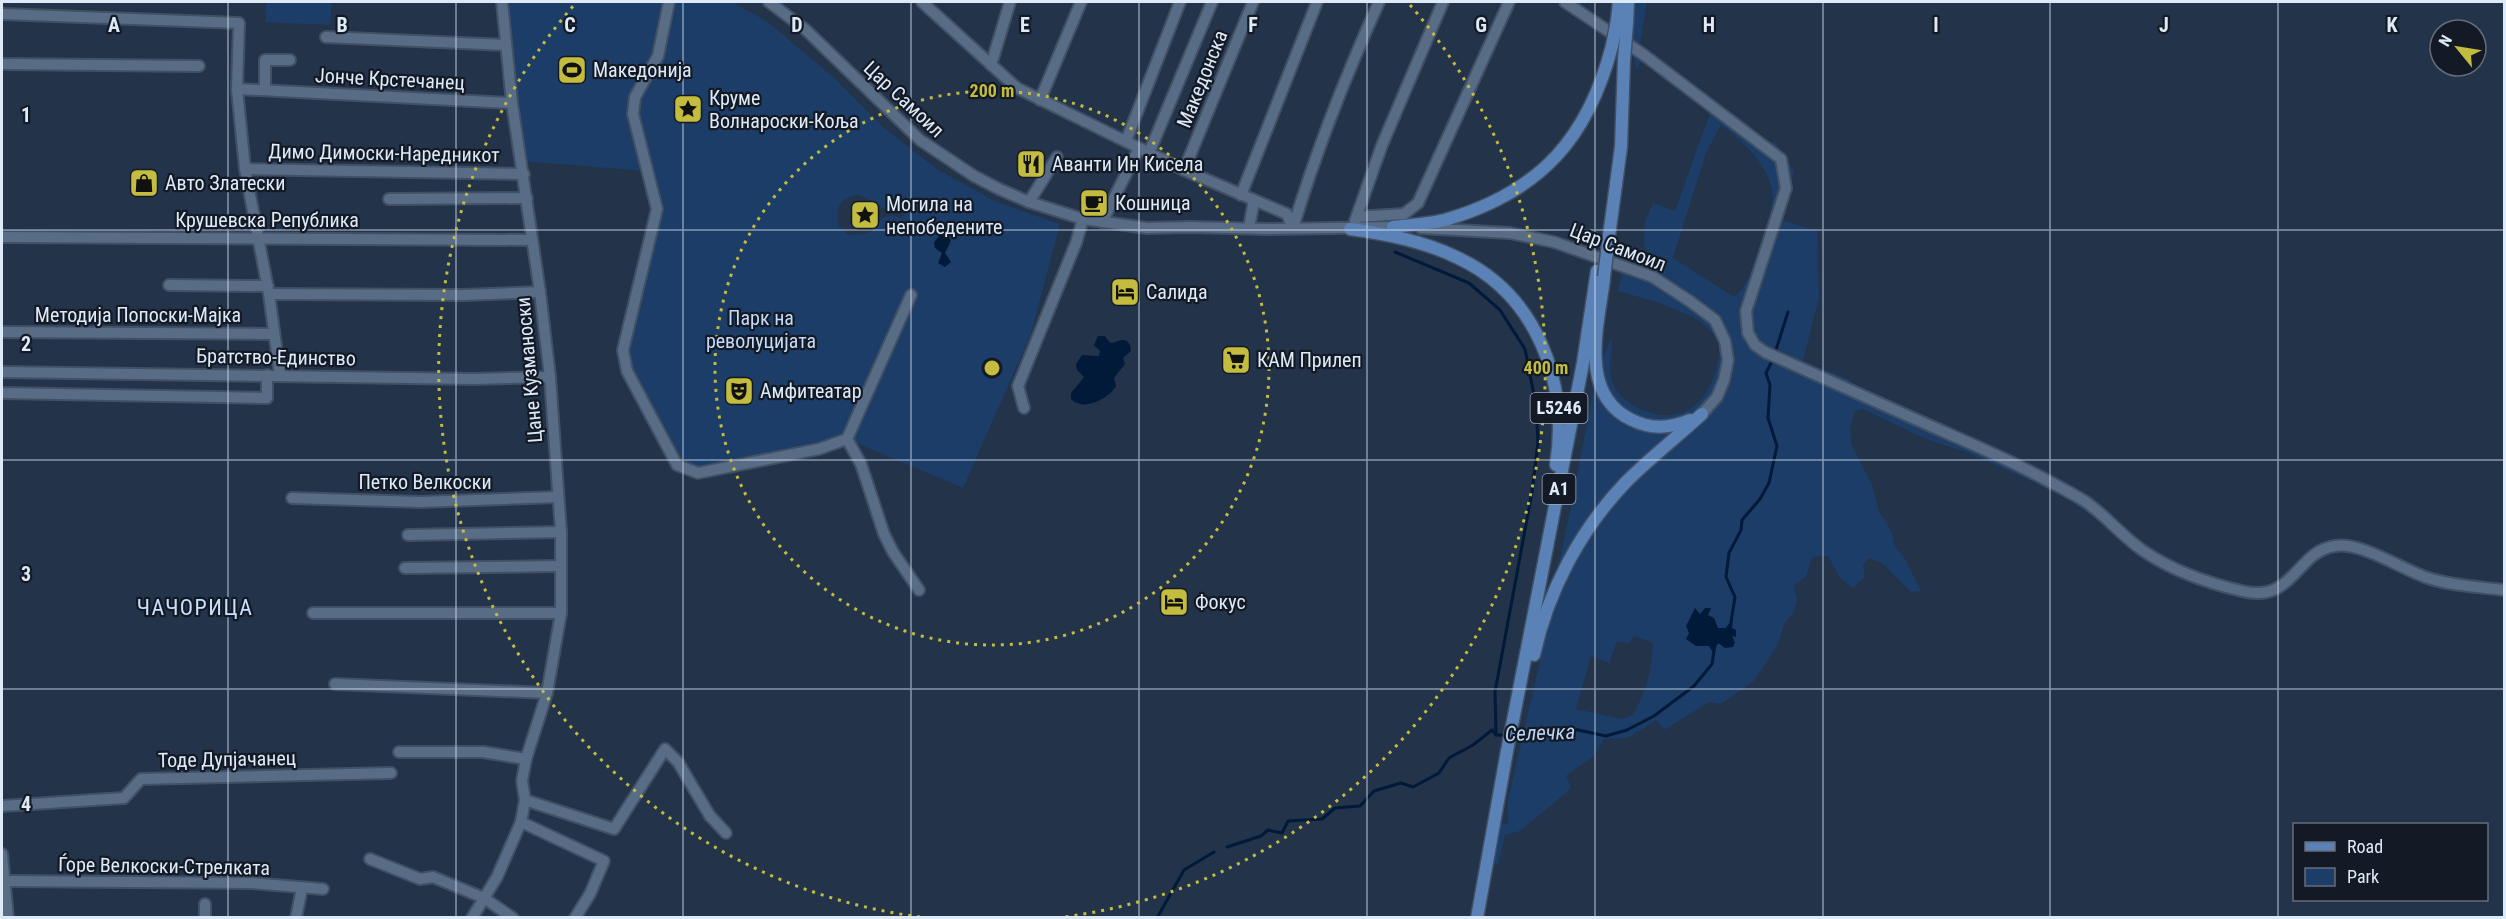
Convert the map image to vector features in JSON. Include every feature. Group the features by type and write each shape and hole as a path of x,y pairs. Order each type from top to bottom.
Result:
{"main road":[{"name":"L5246","path":"1393,227 1446,220 1501,198 1523,186 1565,148 1580,128 1596,95 1622,22 1619,2"},
{"path":"1622,22 1628,2"},
{"name":"A1","path":"1519,706 1600,274 1621,147 1624,60 1622,22"},
{"name":"L5246","path":"1350,229 1379,233 1429,246 1477,268 1512,300 1535,332 1552,367 1559,403 1557,462 1525,622 1519,706"},
{"name":"L5246","path":"1600,274 1594,353 1602,390 1610,404 1626,417 1641,424 1663,428 1676,426 1702,414"},
{"name":"L5246","path":"1477,918 1519,706 1551,596 1583,535 1627,482 1702,414"}],"street":[{"name":"Цане Кузманоски","path":"472,918 497,877 520,822 525,800 522,781 526,759 548,693 561,613 561,532 549,377 540,292 512,103 502,2"},
{"path":"669,2 658,56 635,97 633,114 657,209 623,350 627,371 677,465 698,473 819,449 847,439 911,295"},
{"name":"Цар Самоил","path":"769,2 806,30 920,140 974,176 1029,202 1083,219 1147,228 1350,229"},
{"path":"922,2 1017,88 1184,170 1287,214 1293,228"},
{"path":"991,65 1010,2"},
{"path":"1040,100 1082,2"},
{"path":"1126,141 1180,2"},
{"path":"1102,222 1144,150 1212,2"},
{"name":"Македонска","path":"1184,170 1253,2"},
{"path":"1241,195 1317,2"},
{"path":"1293,228 1309,176 1360,43 1379,2"},
{"path":"1350,229 1357,217 1382,145 1443,2"},
{"path":"1357,217 1404,214 1418,203 1509,2"},
{"path":"1565,2 1688,87 1781,159 1786,188 1746,311 1748,333 1755,345 1766,352 1957,436 2034,474 2087,503 2118,532 2168,566 2224,586 2246,592 2272,591 2284,585 2316,552 2336,545 2353,547 2429,578 2451,584 2505,590"},
{"path":"2,14 239,23 237,89 245,169 269,290 280,375"},
{"path":"326,37 506,45"},
{"name":"Јонче Крстечанец","path":"265,90 265,60 290,60"},
{"path":"2,64 199,66"},
{"name":"Јонче Крстечанец","path":"237,89 512,103"},
{"path":"1029,202 1057,157"},
{"name":"Димо Димоски-Наредникот","path":"245,169 524,174"},
{"path":"389,199 527,198"},
{"path":"1250,228 1254,200"},
{"path":"1024,408 1018,386 1076,243 1083,219"},
{"name":"Цар Самоил","path":"1393,227 1510,233 1554,242 1653,277 1715,320 1725,341 1728,360 1724,380 1717,397 1702,414"},
{"name":"L5246","path":"1350,229 1393,227"},
{"name":"Крушевска Република","path":"2,237 532,240"},
{"name":"Методија Попоски-Мајка","path":"169,285 463,295 540,292"},
{"name":"Методија Попоски-Мајка","path":"2,332 273,334"},
{"name":"Братство-Единство","path":"2,372 474,379 549,377"},
{"path":"2,393 267,398 267,375"},
{"path":"847,439 861,464 884,534 893,552 919,590"},
{"name":"Петко Велкоски","path":"292,498 420,502 558,497"},
{"path":"408,535 561,532"},
{"path":"405,568 560,566"},
{"path":"313,613 561,613"},
{"path":"334,684 548,693"},
{"path":"525,800 614,829 665,749 678,762 710,816 726,833"},
{"path":"399,752 483,752 526,759"},
{"name":"Тоде Дупјачанец","path":"2,806 124,798 141,779 391,773"},
{"path":"520,822 604,861 590,894 575,918"},
{"path":"2,854 4,904 8,918"},
{"path":"370,859 420,879 433,877 484,898 513,918"},
{"name":"Ѓоре Велкоски-Стрелката","path":"4,881 252,883 323,889"},
{"path":"296,918 302,888"},
{"path":"205,904 205,918"}],"green space":[{"path":"266,2 332,2 330,25 265,22"},
{"name":"Парк на револуцијата","path":"502,2 732,2 768,22 833,77 883,127 938,170 997,202 1060,224 1031,334 963,488 847,439 687,470 669,452 623,350 657,209 646,171 521,161","holes":["858,195 885,209 903,208 905,215 901,218 894,215 881,218 876,228 868,233 847,234 839,226 838,209 843,201","948,236 951,244 945,253 945,267 939,263 942,253 934,245 934,240"]},
{"path":"1633,2 1647,2 1640,43 1644,55 1637,70 1633,55"},
{"path":"1696,93 1764,144 1775,142 1794,171 1782,220 1817,231 1819,298 1803,361 1851,380 1848,387 1997,455 2104,518 2101,523 2070,500 1966,452 1926,439 1863,409 1855,411 1850,429 1852,446 1872,485 1879,511 1893,535 1894,545 1904,557 1921,591 1911,592 1882,563 1869,558 1863,565 1865,577 1853,588 1840,578 1828,556 1812,557 1806,577 1794,585 1797,599 1794,613 1785,622 1778,644 1754,681 1721,704 1709,702 1664,730 1656,720 1628,738 1603,739 1595,755 1566,776 1571,787 1567,792 1520,831 1505,835 1498,865 1488,863 1495,823 1508,824 1508,800 1551,613 1552,596 1597,372 1612,336 1611,378 1615,388 1622,396 1638,408 1657,414 1673,415 1688,410 1700,401 1715,373 1719,356 1719,338 1697,319 1660,303 1618,291 1623,265 1653,276 1657,264 1644,247 1645,222 1653,203 1675,211 1710,113 1693,99","holes":["1721,125 1757,159 1764,169 1772,192 1770,216 1754,265 1746,283 1734,297 1673,258 1706,153","1711,608 1708,615 1717,628 1726,628 1732,620 1732,635 1717,642 1714,653 1709,646 1696,646 1689,633","1634,636 1653,643 1648,680 1633,715 1622,719 1576,709 1591,656 1609,663 1617,642 1630,643"]}],"shaded area":[{"path":"940,234 948,236 951,240 945,253 951,262 945,267 938,263 942,253 935,248 934,243"},
{"path":"1098,336 1105,336 1110,343 1125,340 1130,345 1131,351 1123,358 1125,364 1114,378 1116,386 1113,391 1095,402 1076,403 1071,399 1071,393 1084,377 1077,370 1076,364 1082,355 1099,356 1100,351 1094,345"},
{"path":"1695,608 1700,614 1705,608 1711,608 1708,615 1714,618 1718,628 1726,628 1733,618 1732,628 1736,630 1736,637 1732,636 1735,642 1733,647 1725,648 1717,642 1714,654 1709,646 1696,646 1686,639 1689,633 1686,626"}],"waterway":[{"path":"1395,252 1469,283 1500,310 1525,349 1536,405 1538,442 1532,492 1495,692 1496,735"},
{"name":"Селечка","path":"1775,353 1788,312"},
{"name":"Селечка","path":"1731,622 1735,597 1726,577 1729,553 1741,530 1742,520 1760,499 1769,483 1777,446 1768,418 1770,385 1766,373 1773,359"},
{"name":"Селечка","path":"1513,734 1547,735 1569,728 1606,736 1627,730 1654,716 1694,686 1712,664 1715,645 1719,640"},
{"name":"Селечка","path":"1227,847 1261,836 1268,830 1282,833 1288,821 1322,819 1335,808 1360,806 1374,791 1401,783 1413,787 1439,773 1449,758 1473,745 1492,730 1496,735 1506,735"},
{"name":"Селечка","path":"1157,918 1184,870 1214,852"}],"place":[{"name":"Македонија","path":"572,70"},
{"name":"Круме Волнароски-Коља","path":"688,109"},
{"name":"Аванти Ин Кисела","path":"1031,164"},
{"name":"Авто Златески","path":"144,183"},
{"name":"Кошница","path":"1094,203"},
{"name":"Могила на непобедените","path":"865,215"},
{"name":"Салида","path":"1125,292"},
{"name":"КАМ Прилеп","path":"1236,360"},
{"name":"Амфитеатар","path":"739,391"},
{"name":"Фокус","path":"1174,602"}],"district":[{"name":"ЧАЧОРИЦА","path":"195,607"}]}
